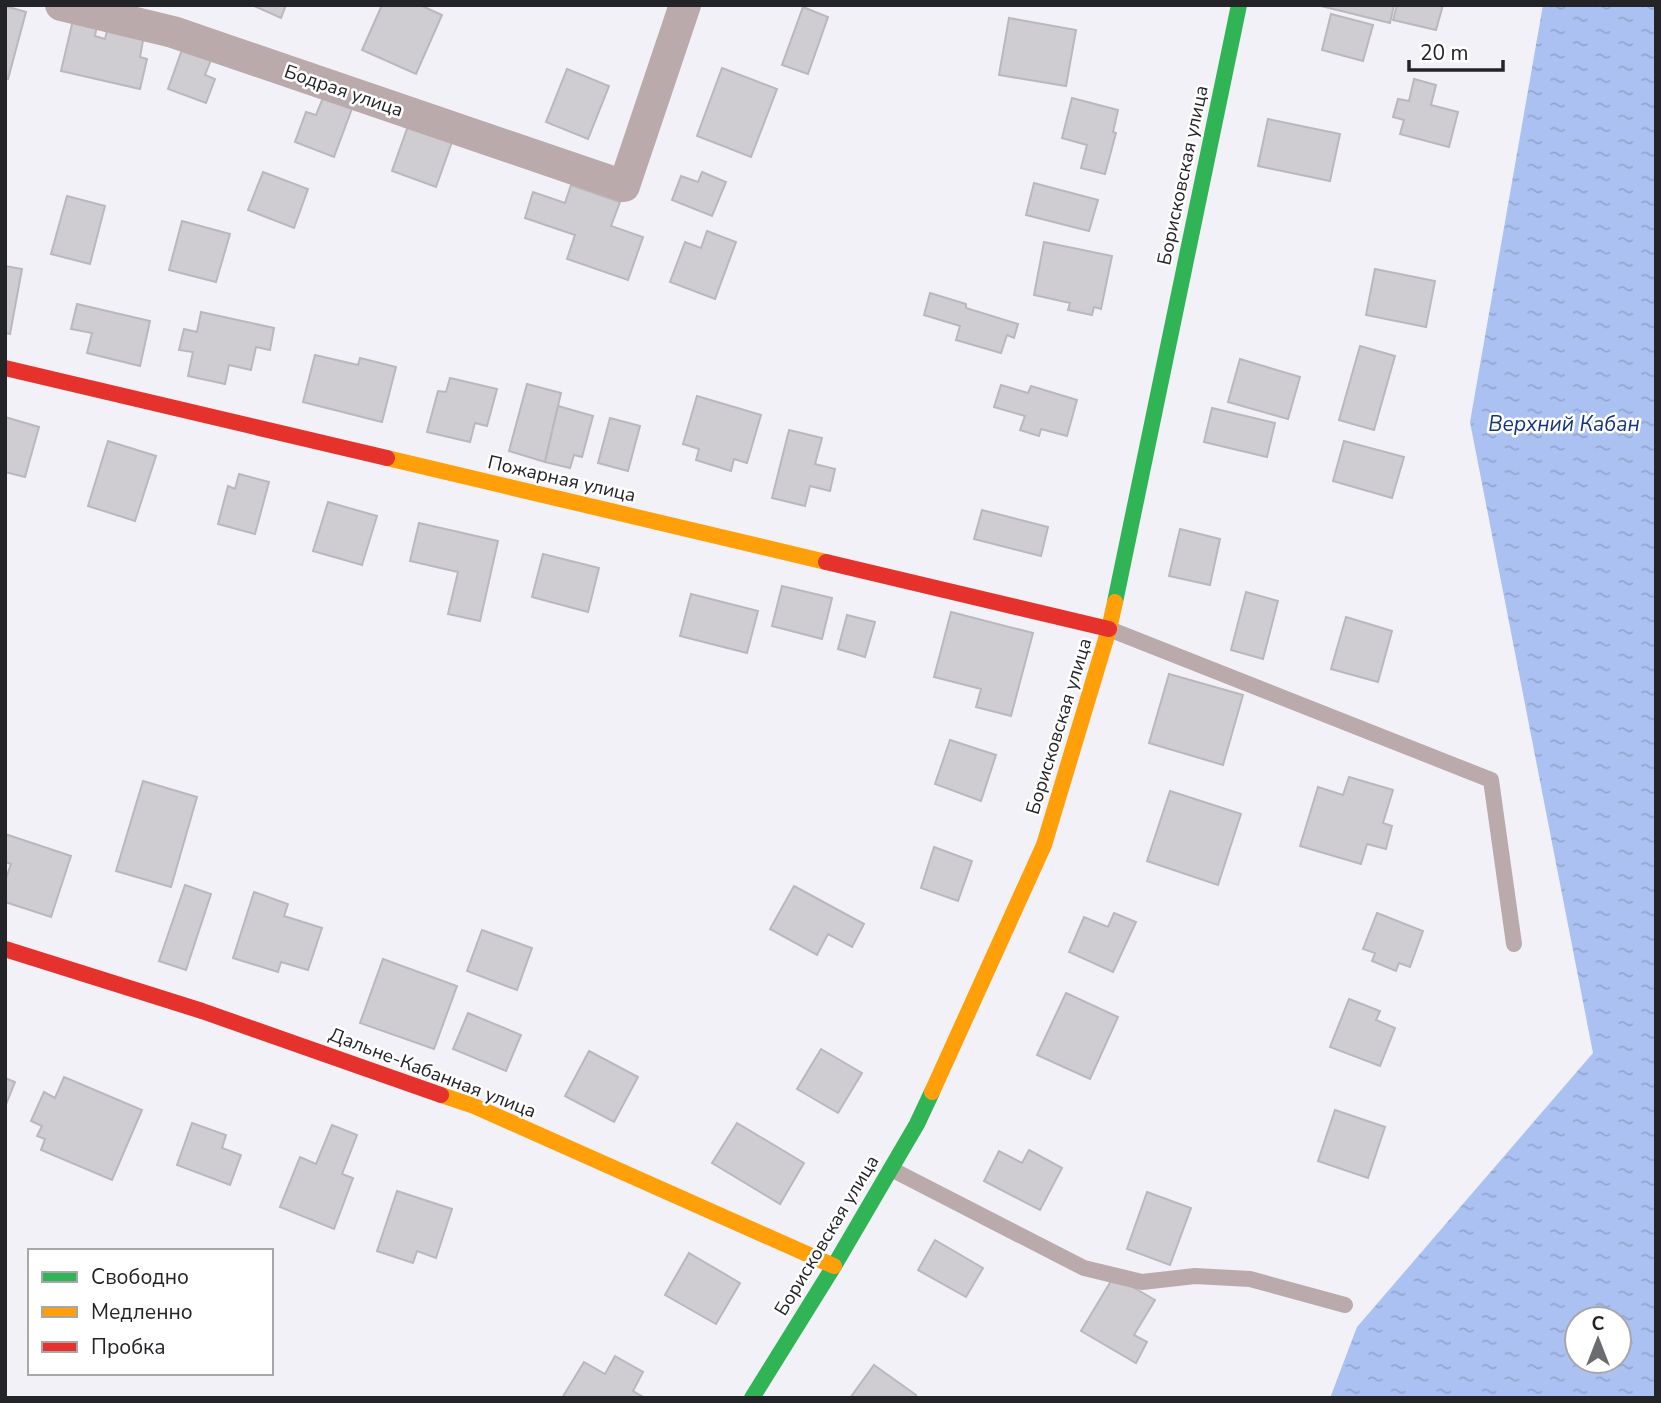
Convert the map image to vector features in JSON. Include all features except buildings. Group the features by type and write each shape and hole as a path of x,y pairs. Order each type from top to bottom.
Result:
{"street":[{"name":"Бодрая улица","path":"61,5 178,18 624,186 685,5"},
{"name":"Борисковская улица","path":"752,1398 834,1266 917,1124 1044,845 1109,629 1239,5"},
{"name":"Пожарная улица","path":"5,368 1109,629"},
{"name":"Дальне-Кабанная улица","path":"5,949 202,1011 474,1105 834,1266"}],"lane":[{"path":"1109,629 1491,780 1514,944"},
{"path":"891,1169 1084,1268 1142,1282 1195,1276 1250,1279 1345,1305"}],"water":[{"name":"Верхний Кабан","path":"1543,5 1656,5 1656,1398 1330,1398 1357,1327 1593,1053 1470,422"}],"traffic: fast":[{"path":"1115,602 1239,5"},
{"path":"752,1398 834,1266 917,1124 932,1092"}],"traffic: slow":[{"path":"387,458 826,562"},
{"path":"932,1092 1044,845 1115,602"},
{"path":"441,1095 474,1106 834,1266"}],"traffic: jam":[{"path":"5,368 387,458"},
{"path":"826,562 1109,629"},
{"path":"5,949 202,1011 441,1095"}]}
